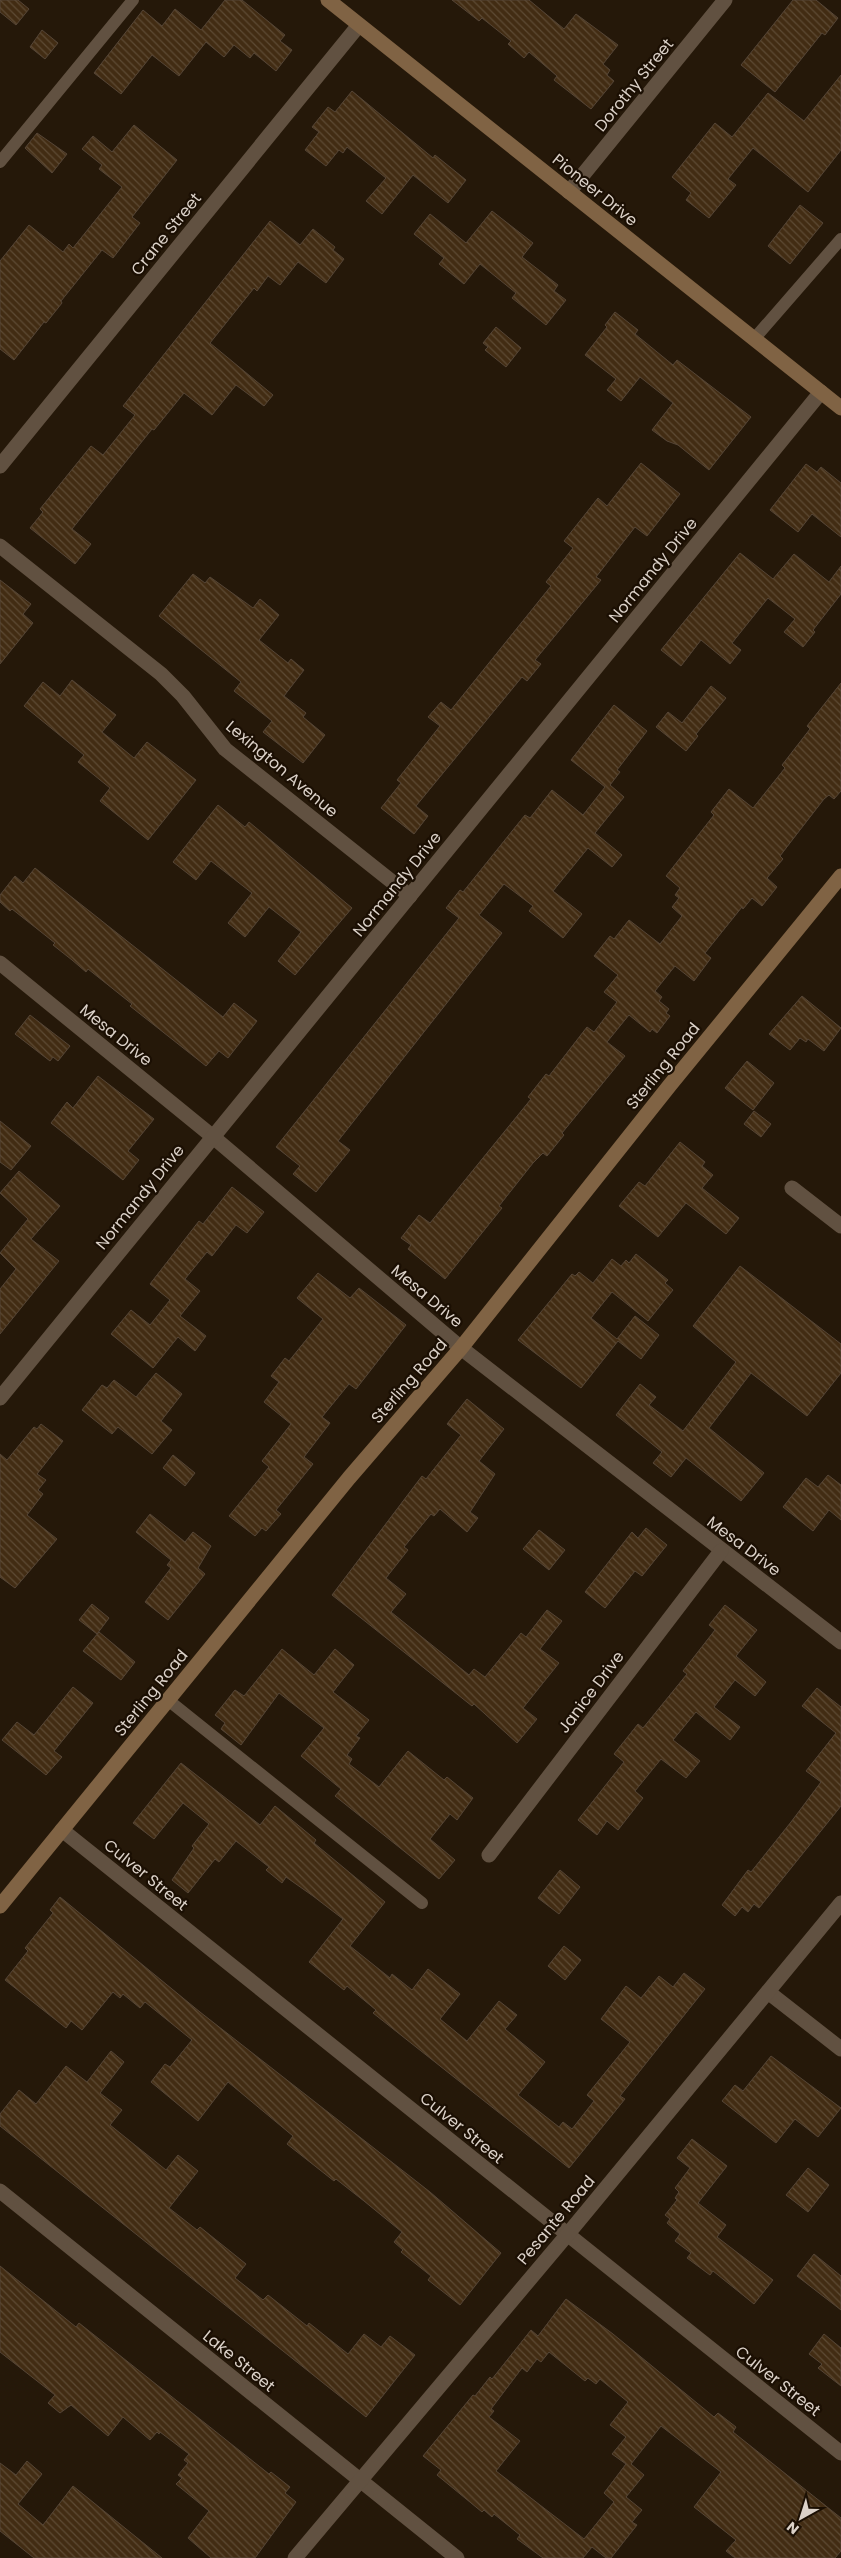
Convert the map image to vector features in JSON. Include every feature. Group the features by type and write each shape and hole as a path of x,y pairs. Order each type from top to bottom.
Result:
{"street":[{"name":"Pioneer Drive","path":"328,0 841,408"},
{"name":"Dorothy Street","path":"569,192 725,0"},
{"name":"Crane Street","path":"0,466 359,25"},
{"name":"Normandy Drive","path":"0,1398 821,392"},
{"name":"Lexington Avenue","path":"0,546 161,674 183,696 225,749 410,896"},
{"name":"Sterling Road","path":"0,1906 349,1478 461,1348 670,1085 841,876"},
{"name":"Mesa Drive","path":"0,963 212,1136 461,1348 841,1642"},
{"path":"792,1188 841,1226"},
{"name":"Janice Drive","path":"489,1855 721,1551"},
{"name":"Culver Street","path":"62,1830 841,2453"},
{"name":"Pesante Road","path":"295,2558 567,2235 841,1903"},
{"path":"768,1992 841,2049"},
{"name":"Lake Street","path":"0,2191 457,2558"}],"lane":[{"path":"0,162 133,0"},
{"path":"754,339 841,239"},
{"path":"168,1700 422,1903"}],"building":[{"path":"0,0 18,0 29,9 16,25 0,12"},
{"path":"225,0 242,0 285,35 280,41 292,50 276,71 254,53 250,58 234,45 224,57 206,42 179,76 152,55 121,94 94,73 143,10 162,26 175,9 201,30"},
{"path":"452,0 529,0 564,29 576,14 618,45 603,64 610,70 607,75 614,81 591,109 554,80 557,76 529,52 524,58 508,44 511,41 482,18 479,21"},
{"path":"793,0 816,0 838,18 825,35 822,33 775,92 741,65"},
{"path":"42,30 58,43 45,59 30,47"},
{"path":"841,75 841,150 808,192 753,148 728,179 736,185 709,218 686,200 691,193 672,177 715,123 732,137 768,93 804,121"},
{"path":"352,91 433,158 435,155 466,180 448,203 413,175 382,214 366,201 386,178 347,147 343,153 339,150 326,166 305,150 319,132 312,127 328,107 335,112"},
{"path":"134,125 177,160 132,217 140,223 113,258 102,250 46,323 44,322 14,360 0,349 0,261 29,225 63,252 69,244 73,248 122,187 99,169 102,165 82,149 93,136 112,152"},
{"path":"37,133 67,154 52,173 25,148"},
{"path":"800,205 823,223 790,264 768,246"},
{"path":"492,211 533,243 522,257 558,285 554,291 566,300 546,325 512,298 516,293 480,264 464,284 439,264 444,258 414,234 430,214 466,243"},
{"path":"270,221 300,245 313,229 335,247 333,250 344,259 326,283 298,262 280,285 268,276 257,291 254,288 210,343 273,395 264,406 236,385 212,415 184,393 154,430 152,429 72,529 91,544 75,564 30,528 43,512 40,509 91,446 103,455 135,415 123,406"},
{"path":"615,312 638,330 635,334 673,365 677,360 751,417 709,470 678,445 667,441 652,430 673,403 640,377 621,401 607,390 616,379 585,355 607,327 605,325"},
{"path":"496,327 521,348 506,367 485,350 488,347 483,343"},
{"path":"641,463 680,494 647,536 635,527 596,577 601,580 535,660 541,664 527,681 522,677 416,806 428,816 414,834 381,808 401,783 397,780 440,726 428,717 441,702 451,710 551,586 546,582 573,548 564,541 598,498 607,506"},
{"path":"806,464 817,472 821,467 841,483 841,537 812,514 798,532 770,510"},
{"path":"740,553 773,579 794,554 829,582 841,566 841,594 813,630 815,632 803,647 784,632 795,619 768,598 732,643 741,650 730,664 701,640 681,666 661,650"},
{"path":"193,574 205,583 210,577 253,608 260,599 279,615 259,640 288,663 291,659 304,670 284,696 306,713 303,717 325,735 303,763 263,732 272,721 234,691 241,682 159,616"},
{"path":"0,580 31,604 23,614 33,623 0,664"},
{"path":"72,680 116,715 102,732 134,758 147,742 196,780 148,840 100,801 110,788 78,762 84,755 24,706 43,682 60,696"},
{"path":"841,683 841,791 834,799 829,795 824,799 793,839 780,856 783,859 767,878 777,887 762,906 752,898 743,909 742,907 705,953 711,958 694,981 675,966 655,991 662,997 659,1001 669,1009 666,1013 670,1016 657,1033 652,1029 650,1032 629,1015 607,1042 625,1056 562,1133 564,1135 547,1156 543,1153 533,1163 499,1206 502,1208 445,1279 408,1249 411,1245 401,1238 419,1215 430,1223 531,1099 528,1097 546,1074 549,1076 587,1027 594,1032 617,1002 604,992 618,975 594,956 610,936 614,939 629,920 660,944 682,916 672,907 679,898 675,895 680,888 666,876 714,815 711,812 729,789 753,808 785,768 782,765 810,729 807,726"},
{"path":"711,686 726,698 696,734 698,736 686,751 656,727 668,712 682,723"},
{"path":"614,705 647,731 617,770 620,772 610,785 624,797 595,833 622,855 612,867 588,848 553,891 582,914 563,938 529,911 533,906 504,884 479,915 502,933 338,1141 350,1150 316,1192 293,1174 300,1166 276,1147 459,918 446,908 460,890 463,892 525,815 530,818 552,790 583,815 605,787 571,760"},
{"path":"218,805 245,827 249,822 352,908 295,975 278,961 301,932 269,907 245,937 228,923 252,893 211,861 196,880 173,862"},
{"path":"35,868 223,1017 234,1003 257,1021 228,1058 219,1051 206,1066 130,1006 132,1004 88,969 86,972 53,945 55,943 12,909 10,911 0,902 0,895 15,876 23,883"},
{"path":"802,996 841,1028 824,1051 808,1039 806,1042 800,1038 790,1050 769,1034"},
{"path":"30,1015 70,1046 58,1061 53,1057 50,1061 15,1034"},
{"path":"747,1061 774,1083 753,1110 725,1088"},
{"path":"98,1076 154,1119 128,1151 139,1160 123,1180 51,1123 67,1102 73,1108"},
{"path":"754,1111 771,1124 761,1137 744,1124"},
{"path":"0,1121 31,1146 11,1170 0,1162"},
{"path":"680,1142 705,1162 702,1166 713,1175 702,1188 739,1218 726,1234 686,1203 658,1237 619,1206 639,1182 645,1186"},
{"path":"19,1171 60,1206 31,1239 59,1261 0,1334 0,1289 16,1269 0,1253 28,1219 0,1193"},
{"path":"232,1187 264,1212 247,1233 236,1225 212,1256 207,1252 185,1279 200,1291 180,1316 206,1336 195,1351 178,1337 153,1368 111,1334 131,1310 150,1325 170,1300 150,1284 199,1221 203,1224"},
{"path":"636,1254 668,1280 665,1283 673,1290 648,1321 612,1292 591,1318 617,1339 635,1316 659,1335 641,1359 618,1341 581,1388 518,1340 572,1274 575,1276 579,1272 593,1283 612,1259 621,1266 626,1260 629,1263"},
{"path":"740,1266 841,1344 841,1373 807,1416 751,1373 709,1428 764,1473 741,1501 686,1458 671,1477 653,1463 662,1452 616,1415 640,1384 656,1397 649,1405 683,1431 736,1362 693,1326"},
{"path":"318,1273 350,1298 359,1288 406,1325 356,1389 349,1384 322,1417 330,1423 304,1457 313,1464 276,1510 281,1514 266,1531 262,1528 255,1536 229,1516 269,1467 262,1461 291,1424 264,1402 279,1382 271,1376 285,1358 289,1361 323,1319 297,1298"},
{"path":"156,1373 182,1394 161,1421 172,1430 152,1454 118,1427 112,1434 82,1410 102,1385 107,1388 114,1380 136,1397"},
{"path":"467,1399 504,1429 479,1461 495,1474 470,1512 478,1518 467,1532 440,1509 434,1516 431,1514 404,1547 408,1550 386,1578 406,1594 391,1612 469,1675 474,1669 485,1677 521,1633 526,1637 547,1610 562,1621 540,1649 559,1663 523,1708 537,1719 517,1743 474,1704 472,1706 332,1595 422,1476 426,1479 461,1435 447,1424"},
{"path":"41,1424 63,1441 37,1474 46,1480 38,1490 43,1494 27,1515 57,1539 15,1588 0,1577 0,1454 7,1460 34,1427 37,1429"},
{"path":"173,1455 195,1473 185,1486 163,1468"},
{"path":"828,1475 841,1485 841,1520 829,1510 813,1531 783,1507 806,1478 818,1487"},
{"path":"150,1514 185,1542 193,1532 211,1546 198,1568 205,1574 168,1620 145,1602 171,1568 167,1565 171,1560 136,1532"},
{"path":"646,1528 667,1545 642,1576 635,1571 605,1608 585,1592 632,1532 638,1538"},
{"path":"539,1530 565,1550 549,1570 523,1549"},
{"path":"92,1604 109,1618 97,1634 79,1620"},
{"path":"725,1605 757,1630 736,1656 766,1682 755,1696 735,1680 714,1707 740,1727 730,1740 696,1712 673,1740 700,1761 686,1778 661,1759 635,1791 643,1798 618,1830 607,1821 597,1835 578,1820 624,1762 614,1754 638,1724 643,1728 687,1674 683,1671 715,1630 709,1625"},
{"path":"99,1632 135,1662 121,1680 83,1651"},
{"path":"282,1649 314,1675 335,1649 354,1665 333,1692 369,1720 356,1736 360,1738 347,1755 352,1759 349,1764 379,1787 408,1751 444,1780 447,1777 473,1798 457,1820 450,1814 430,1839 455,1860 439,1879 335,1796 341,1789 301,1756 324,1728 279,1693 241,1745 221,1729 225,1723 215,1715 235,1690 244,1696"},
{"path":"73,1687 93,1703 54,1751 62,1757 46,1775 2,1740 17,1722 34,1735"},
{"path":"817,1688 841,1707 841,1806 759,1908 754,1904 748,1912 742,1907 735,1916 722,1905 748,1870 751,1872 821,1782 806,1771 836,1733 802,1706"},
{"path":"181,1763 260,1825 275,1806 316,1840 314,1843 385,1902 350,1946 390,1978 392,1974 412,1990 428,1969 460,1994 440,2019 467,2041 499,2001 517,2015 505,2029 545,2062 518,2095 559,2127 563,2122 572,2129 594,2101 587,2095 630,2042 601,2019 626,1986 641,1998 659,1976 673,1987 684,1973 705,1989 620,2096 625,2099 569,2168 373,2013 376,2010 347,1986 344,1990 309,1962 343,1919 313,1896 286,1877 282,1883 266,1870 269,1867 236,1841 219,1862 215,1859 188,1893 172,1880 194,1848 192,1846 209,1824 183,1803 154,1839 133,1823"},
{"path":"560,1870 580,1887 559,1914 538,1898"},
{"path":"60,1897 200,2012 430,2192 501,2253 460,2305 428,2280 431,2276 401,2252 403,2250 394,2242 402,2232 336,2179 334,2181 287,2144 293,2136 228,2082 198,2121 151,2082 165,2064 170,2067 192,2040 145,2002 140,2008 123,1994 120,1998 113,1992 82,2030 71,2021 66,2028 5,1980 28,1951 25,1948 53,1913 50,1910"},
{"path":"564,1946 581,1960 565,1980 548,1966"},
{"path":"111,2051 124,2062 100,2093 122,2110 110,2125 166,2170 178,2155 198,2171 169,2208 197,2230 200,2227 246,2264 235,2278 263,2300 268,2295 307,2326 309,2323 348,2354 364,2334 381,2347 390,2336 415,2355 366,2417 0,2126 0,2114 19,2090 36,2104 66,2066 87,2082"},
{"path":"771,2056 841,2108 818,2137 795,2119 776,2143 722,2101 735,2085 743,2091"},
{"path":"692,2139 727,2166 698,2203 726,2225 717,2237 773,2280 754,2304 713,2271 710,2275 687,2258 691,2253 675,2241 680,2234 667,2223 670,2219 665,2215 677,2200 675,2198 679,2192 675,2188 690,2168 677,2158"},
{"path":"808,2168 829,2185 808,2212 786,2195"},
{"path":"814,2254 841,2276 841,2310 797,2276"},
{"path":"0,2266 76,2327 79,2323 269,2474 271,2472 290,2487 285,2493 296,2502 255,2558 211,2558 188,2538 209,2511 176,2484 182,2478 178,2475 188,2463 184,2460 189,2454 160,2432 159,2434 157,2432 150,2440 123,2417 108,2436 71,2405 60,2413 48,2403 55,2395 0,2352"},
{"path":"566,2299 613,2334 714,2417 718,2413 736,2427 733,2432 841,2518 841,2551 835,2558 735,2558 726,2551 736,2540 694,2507 721,2472 661,2426 631,2464 644,2475 626,2497 642,2510 632,2522 637,2525 611,2558 606,2558 592,2547 583,2558 543,2558 517,2539 520,2535 494,2514 492,2517 484,2510 482,2512 437,2475 441,2470 423,2456 473,2395 475,2396 490,2377 492,2379 531,2330 538,2336","holes":["549,2352 585,2381 588,2378 596,2384 600,2379 628,2402 610,2425 626,2437 612,2454 626,2464 604,2493 614,2502 584,2539 496,2471 520,2441 489,2417 494,2411 491,2409 522,2368 527,2372 537,2359 541,2362"]},
{"path":"824,2334 841,2348 841,2386 818,2368 822,2364 809,2354"},
{"path":"27,2461 42,2474 18,2504 43,2525 73,2486 162,2558 34,2558 0,2531 0,2463 16,2475"}]}
